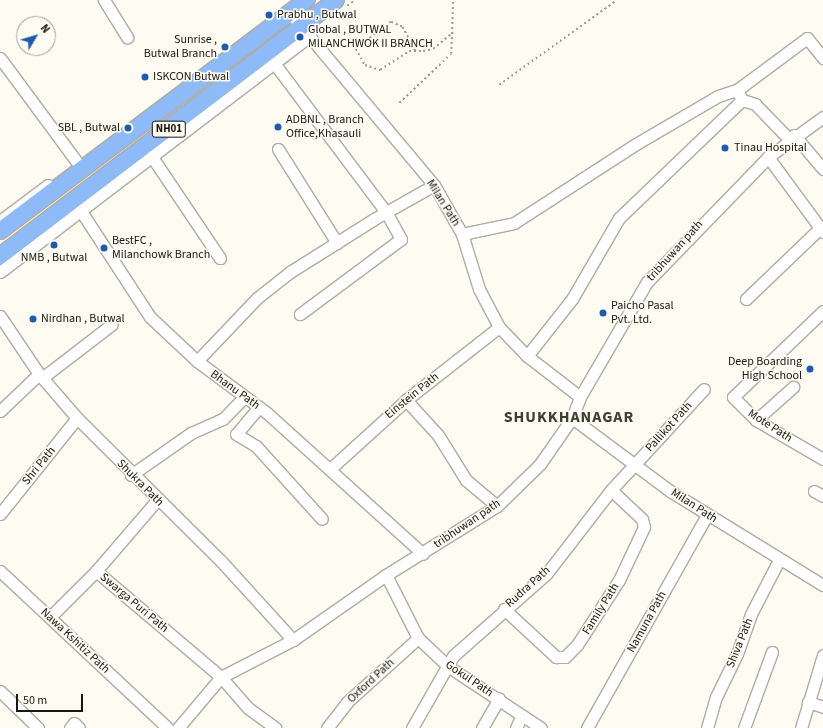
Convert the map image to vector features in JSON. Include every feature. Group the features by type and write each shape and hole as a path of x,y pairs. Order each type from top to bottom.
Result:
{"highway":[{"name":"NH01","path":"0,231 80,166 293,7 308,0"},
{"name":"NH01","path":"0,256 79,206 306,31 321,12 336,0"}],"street":[{"path":"104,0 127,37"},
{"path":"308,0 321,12"},
{"name":"Milan Path","path":"293,7 306,31 434,185 462,234 479,289 499,327 527,356 580,397"},
{"path":"220,258 149,152 274,62 306,31"},
{"path":"462,234 514,223 636,144 718,96 737,90 807,38 823,58"},
{"path":"0,58 80,166 0,221"},
{"path":"274,62 386,212 401,239 300,314"},
{"path":"737,90 742,100 755,104 823,169"},
{"path":"527,356 572,299 619,218 742,100"},
{"name":"tribhuwan path","path":"178,728 222,677 293,640 386,575 423,554 498,506 540,464 572,418 580,397 647,282 768,157 823,116"},
{"path":"278,149 336,242"},
{"path":"746,299 821,230 768,157"},
{"path":"197,361 256,298 336,242 434,185"},
{"path":"0,272 79,206"},
{"name":"Bhanu Path","path":"79,206 150,317 197,361 243,398 259,407 330,469 423,554"},
{"name":"Mote Path","path":"823,311 733,397 756,420 823,459"},
{"name":"Shukra Path","path":"0,316 40,376 77,418 131,475 221,561 293,640"},
{"path":"0,411 40,376 112,324"},
{"name":"Einstein Path","path":"330,469 406,400 499,327"},
{"path":"756,420 793,387"},
{"name":"Pallikot Path","path":"634,466 704,389"},
{"path":"131,475 191,433 223,419 243,398"},
{"path":"406,400 438,435 466,480 498,506"},
{"path":"259,407 236,434 256,446 322,519"},
{"name":"Shri Path","path":"0,514 77,418"},
{"name":"Milan Path","path":"572,418 634,466 707,515 778,560 823,585"},
{"name":"Rudra Path","path":"412,728 449,667 453,656 504,608 547,573 611,490 634,466"},
{"name":"Family Path","path":"504,608 547,651 556,657 565,657 597,619 644,527 642,519 611,490"},
{"path":"96,571 157,500"},
{"name":"Namuna Path","path":"587,728 707,515"},
{"name":"Shiva Path","path":"707,728 716,697 737,654 751,614 778,560"},
{"name":"Nawa Kshitiz Path","path":"0,571 168,728"},
{"name":"Swarga Puri Path","path":"50,617 96,571 222,677 248,708 276,728"},
{"name":"Gokul Path","path":"386,575 418,638 449,667 541,728"},
{"name":"Oxford Path","path":"328,728 347,702 418,638"},
{"path":"744,728 772,652"},
{"path":"800,728 823,655"},
{"path":"0,691 38,728"},
{"path":"482,728 499,699"},
{"path":"808,702 823,707"},
{"path":"516,728 521,716"},
{"path":"70,728 74,724 79,728"}],"path":[{"path":"399,103 445,64 451,54 453,0"},
{"path":"499,85 616,0"},
{"path":"415,51 402,28 391,22 356,49 358,56 373,70 386,68 401,55 415,51 433,49 453,32"}],"place":[{"name":"Prabhu , Butwal","path":"269,15"},
{"name":"Global , BUTWAL MILANCHWOK II BRANCH","path":"300,37"},
{"name":"Sunrise , Butwal Branch","path":"225,47"},
{"name":"ISKCON Butwal","path":"145,77"},
{"name":"ADBNL , Branch Office,Khasauli","path":"278,127"},
{"name":"SBL , Butwal","path":"128,128"},
{"name":"Tinau Hospital","path":"725,148"},
{"name":"NMB , Butwal","path":"54,245"},
{"name":"BestFC , Milanchowk Branch","path":"104,248"},
{"name":"Paicho Pasal Pvt. Ltd.","path":"603,313"},
{"name":"Nirdhan , Butwal","path":"33,319"},
{"name":"Deep Boarding High School","path":"810,369"}],"district":[{"name":"SHUKKHANAGAR","path":"569,417"}]}
